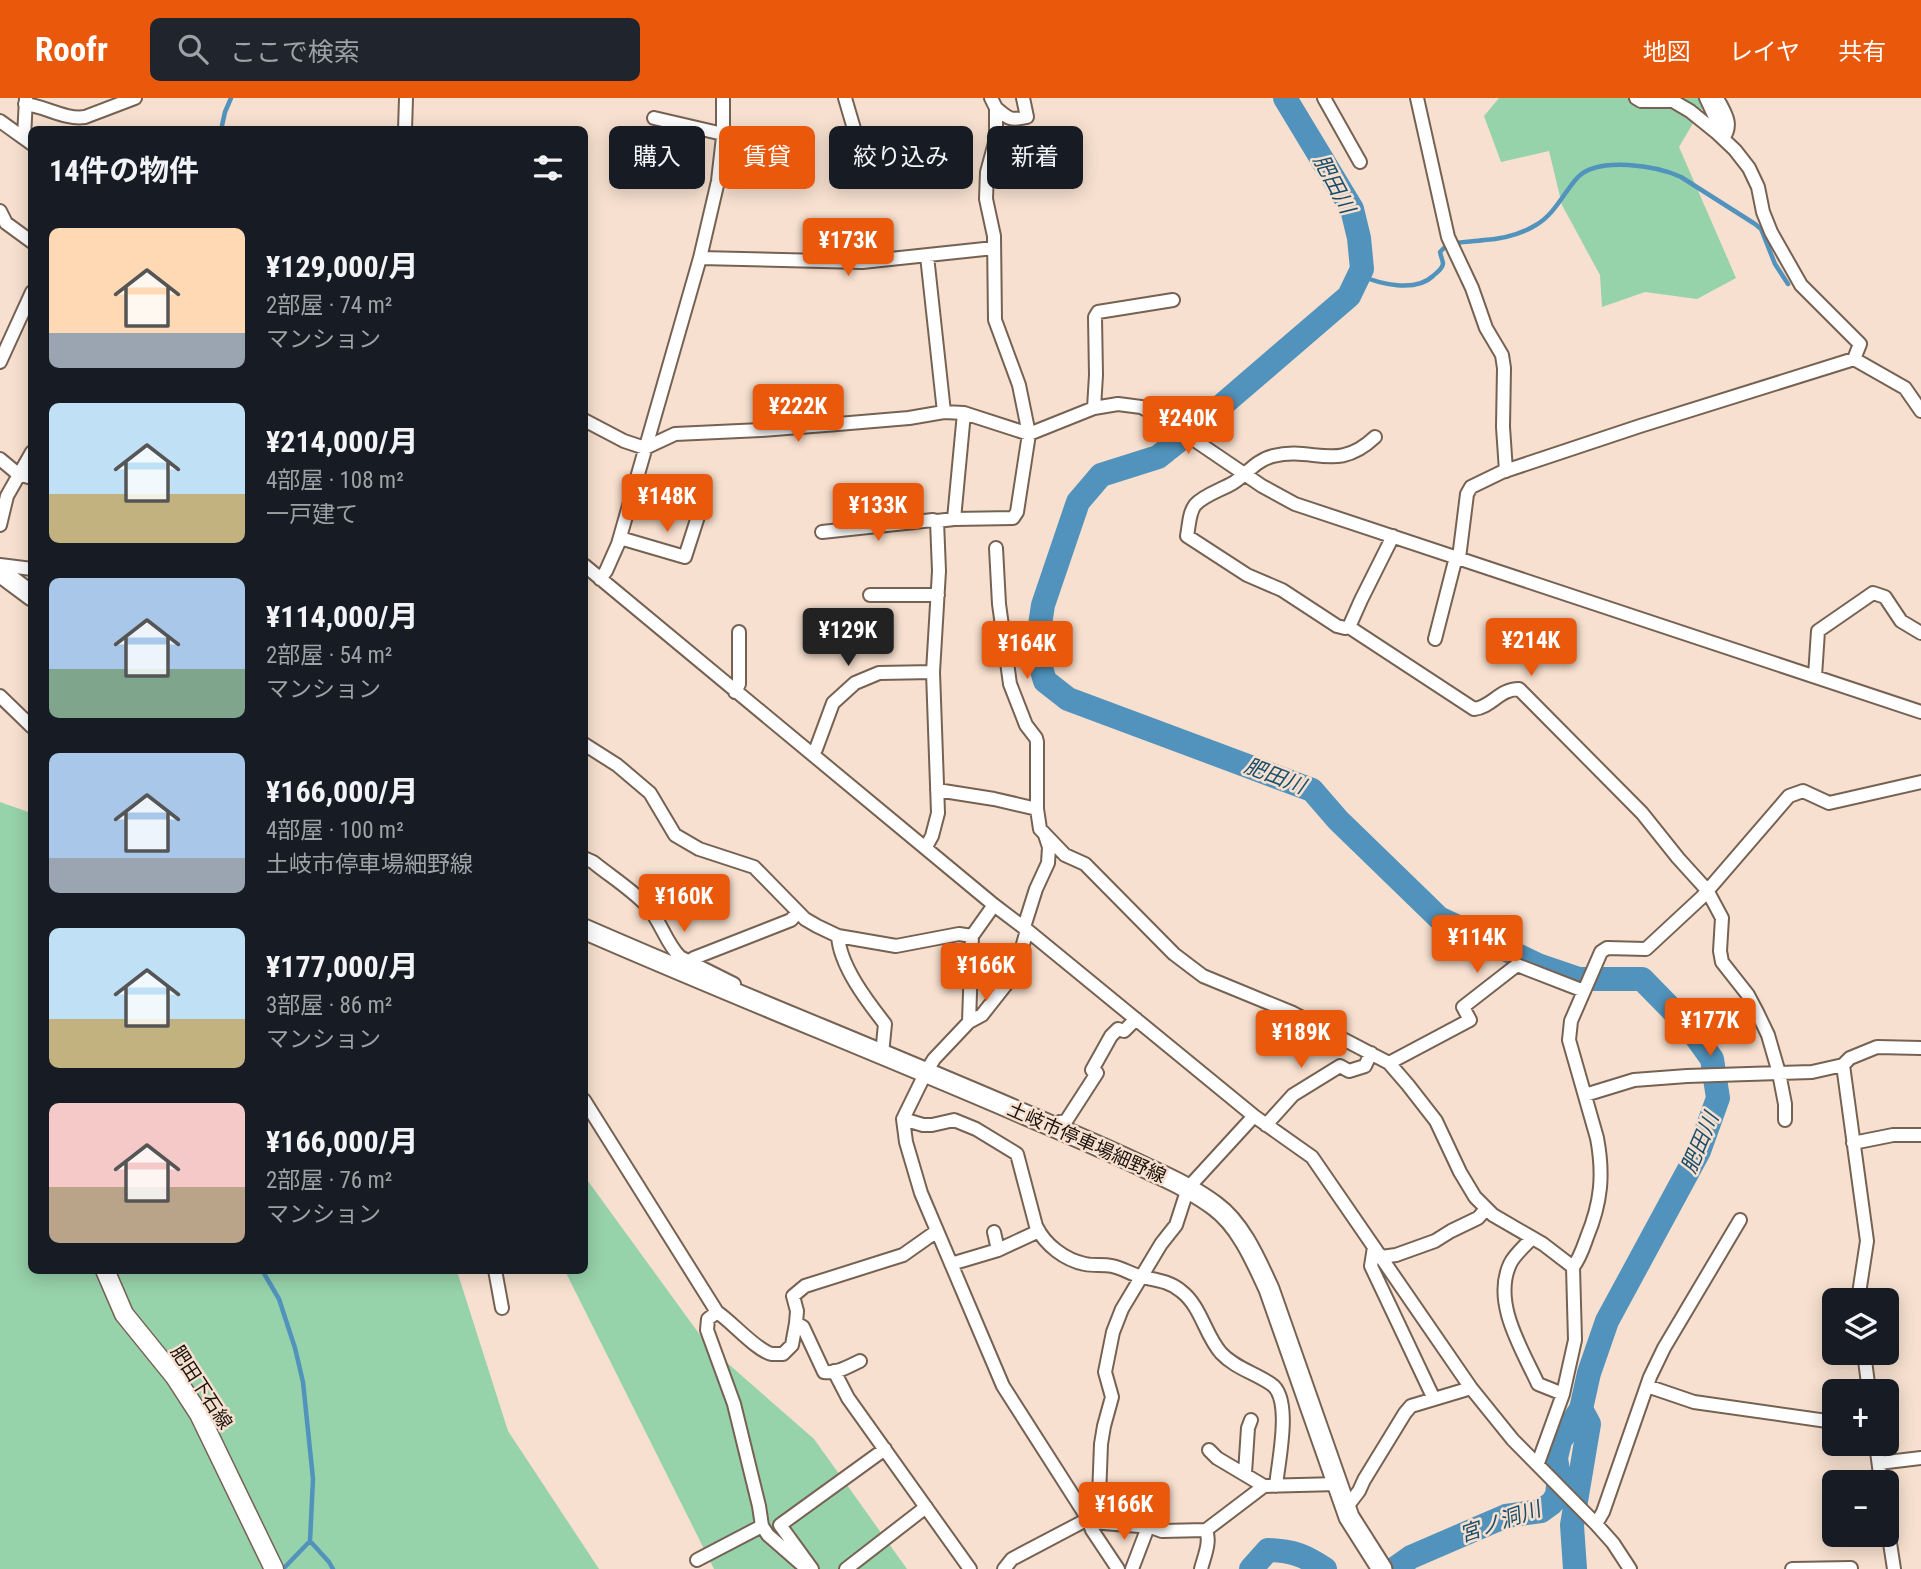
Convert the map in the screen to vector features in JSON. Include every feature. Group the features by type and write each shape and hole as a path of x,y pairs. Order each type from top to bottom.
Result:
{"main road":[{"path":"0,572 28,593"},
{"name":"土岐市停車場細野線","path":"588,931 1122,1156 1188,1188 1217,1207 1236,1229 1255,1259 1269,1289 1349,1517 1382,1569"},
{"name":"肥田下石線","path":"107,1274 124,1314 175,1377 199,1414 274,1569"}],"street":[{"path":"28,141 25,101 77,118 135,98"},
{"path":"405,126 406,98"},
{"path":"723,98 723,126"},
{"path":"845,98 853,126"},
{"path":"993,103 1009,119 1015,120 1027,117 1023,98"},
{"path":"1324,98 1360,162"},
{"path":"1417,98 1448,237 1472,288 1486,328 1502,355 1506,471 1502,472"},
{"path":"1636,98 1641,101 1673,101 1690,111 1720,136 1749,168 1758,187 1763,212 1801,285 1860,344 1854,359"},
{"path":"1706,98 1720,126 1720,136"},
{"path":"1717,98 1729,122 1729,129 1720,136"},
{"path":"822,532 933,520 1013,518 1017,512 1028,434 1018,385 995,320 994,248 986,199 987,172 996,139 993,103"},
{"path":"654,118 719,133"},
{"path":"0,121 28,141"},
{"path":"600,579 620,538 699,258 719,172"},
{"path":"0,211 6,223 28,239"},
{"path":"699,258 862,262 994,248"},
{"path":"927,256 944,412"},
{"path":"1094,408 1095,317 1098,312 1173,300"},
{"path":"0,362 28,301"},
{"path":"1434,639 1458,558 1467,494 1471,488 1502,472 1854,359 1905,388 1921,411"},
{"path":"588,423 645,448 675,434 838,425 944,412 964,412 1028,434 1094,408 1118,404 1141,407 1295,504 1921,712"},
{"path":"954,519 964,412"},
{"path":"1375,437 1365,446 1344,456 1332,458 1281,455 1260,461 1245,474 1195,505 1191,511 1187,536 1247,575 1282,590 1337,626 1349,627 1474,709 1481,708 1508,689 1519,689 1642,813 1707,890 1721,918 1722,962 1748,995 1768,1035 1782,1080 1785,1120"},
{"path":"0,524 7,496 28,458"},
{"path":"0,459 18,474 28,477"},
{"path":"620,538 685,556 702,504"},
{"path":"926,847 938,813 933,672 938,596 937,522"},
{"path":"1349,627 1394,536"},
{"path":"996,548 999,604 1010,684 1026,726 1037,738 1037,809 1040,829 1065,855 1085,864 1174,954 1203,976 1293,1013 1389,1063 1436,1121 1475,1198 1493,1215 1543,1244 1573,1267"},
{"path":"0,565 28,568"},
{"path":"588,568 994,905 1254,1116 1312,1157 1471,1388 1513,1440 1596,1524 1632,1569 1644,1569"},
{"path":"1815,676 1818,631 1873,593 1885,597 1901,621 1921,632"},
{"path":"870,595 938,596"},
{"path":"735,692 739,684 739,632"},
{"path":"811,753 816,749 833,703 855,682 879,673 933,672"},
{"path":"0,696 28,723"},
{"path":"588,747 617,765 650,793 675,835 699,849 754,867 805,919 817,926 838,936 896,946 959,934 972,936"},
{"path":"1538,1463 1563,1394 1575,1340 1573,1267 1594,1220 1601,1189 1600,1153 1569,1032 1571,1021 1601,952 1606,948 1646,949 1702,897 1789,796 1803,791 1829,803 1921,782"},
{"path":"937,790 1037,809"},
{"path":"1045,834 1049,847 1048,863 1036,889 1016,969 982,1015 969,1021 934,1059 903,1119 906,1142 921,1193 1003,1386 1091,1521"},
{"path":"588,860 647,905 659,921 673,950 680,957 736,984 740,997"},
{"path":"969,1021 972,936 994,905"},
{"path":"690,961 791,920 798,912"},
{"path":"838,936 855,983 885,1024 882,1054"},
{"path":"1389,1063 1470,1020 1463,1007 1517,965 1584,990"},
{"path":"1055,1128 1060,1122 1066,1121 1097,1073 1093,1070 1111,1036 1118,1029 1124,1031 1136,1019"},
{"path":"1585,1095 1634,1080 1734,1073 1812,1072 1843,1065 1850,1058 1877,1047 1921,1048"},
{"path":"1266,1125 1293,1095 1340,1066 1349,1071 1365,1066 1371,1053"},
{"path":"1843,1065 1867,1241 1860,1288"},
{"path":"588,1106 717,1311 769,1354 783,1354 792,1345 797,1311 793,1296 805,1286 903,1255 937,1231"},
{"path":"1118,1569 1092,1530 1091,1521 1104,1426 1112,1397 1105,1373 1107,1356 1122,1309 1161,1244 1176,1225 1188,1188 1254,1116"},
{"path":"903,1119 932,1125 954,1120 976,1129 1017,1154 1039,1231 1051,1246 1059,1253 1079,1262 1119,1268 1172,1285 1183,1292 1193,1304 1222,1353 1278,1390 1283,1417 1270,1486 1206,1530 1162,1531 1091,1521 1013,1559 1006,1569"},
{"path":"1853,1143 1893,1135 1921,1135"},
{"path":"1378,1252 1396,1255 1435,1241 1478,1218 1486,1209"},
{"path":"1596,1524 1603,1512 1647,1386 1664,1348 1740,1220"},
{"path":"951,1264 998,1250 1039,1231"},
{"path":"994,1232 998,1250"},
{"path":"1532,1238 1510,1263 1505,1286 1506,1315 1538,1384 1563,1394"},
{"path":"1378,1252 1371,1266 1434,1399"},
{"path":"496,1274 502,1308"},
{"path":"717,1311 708,1319 707,1330 734,1404 760,1506 762,1526 768,1535 810,1569"},
{"path":"796,1322 803,1327 824,1372 828,1373 860,1361"},
{"path":"834,1371 848,1398 970,1569"},
{"path":"1647,1386 1694,1402 1822,1420"},
{"path":"1346,1508 1411,1406 1471,1388"},
{"path":"1245,1473 1251,1420"},
{"path":"810,1569 811,1566 780,1525 885,1449"},
{"path":"1209,1450 1217,1458 1270,1486 1338,1484"},
{"path":"1878,1456 1880,1470"},
{"path":"1879,1463 1921,1458"},
{"path":"846,1569 926,1507"},
{"path":"697,1560 762,1526"},
{"path":"1132,1569 1148,1527"},
{"path":"1201,1569 1207,1544 1206,1530"},
{"path":"1891,1547 1894,1569"},
{"path":"1792,1569 1850,1568"}],"green space":[{"path":"1499,98 1708,98 1679,147 1736,278 1697,299 1645,292 1602,307 1600,275 1562,205 1549,151 1501,162 1484,116"},
{"path":"0,802 28,812 28,1274 458,1274 508,1431 599,1569 0,1569"},
{"path":"588,1181 708,1346 814,1439 907,1569 714,1569 566,1274 588,1274"}],"waterway":[{"path":"222,126 231,98"},
{"name":"肥田川","path":"1285,98 1352,209 1359,238 1362,269 1349,296 1158,457 1101,475 1078,502 1043,605 1036,651 1045,681 1068,699 1312,790 1338,820 1439,918 1538,965 1579,979 1642,979 1689,1027 1712,1059 1718,1098 1699,1151 1607,1321 1589,1373 1581,1409 1589,1424 1572,1525 1575,1569"},
{"path":"1359,275 1407,286 1426,281 1442,267 1440,252 1447,245 1511,236 1524,231 1549,215 1578,177 1587,171 1613,165 1628,165 1658,169 1681,177 1755,224 1761,229 1775,264 1788,284"},
{"path":"264,1274 279,1299 295,1348 303,1382 313,1479 310,1541 283,1569"},
{"name":"宮ノ洞川","path":"1394,1569 1411,1557 1506,1516 1541,1511 1552,1503 1557,1495 1559,1477 1556,1458 1560,1441 1581,1409"},
{"path":"310,1541 333,1569"},
{"name":"宮ノ洞川","path":"1251,1569 1268,1550 1298,1555 1325,1569"}]}
